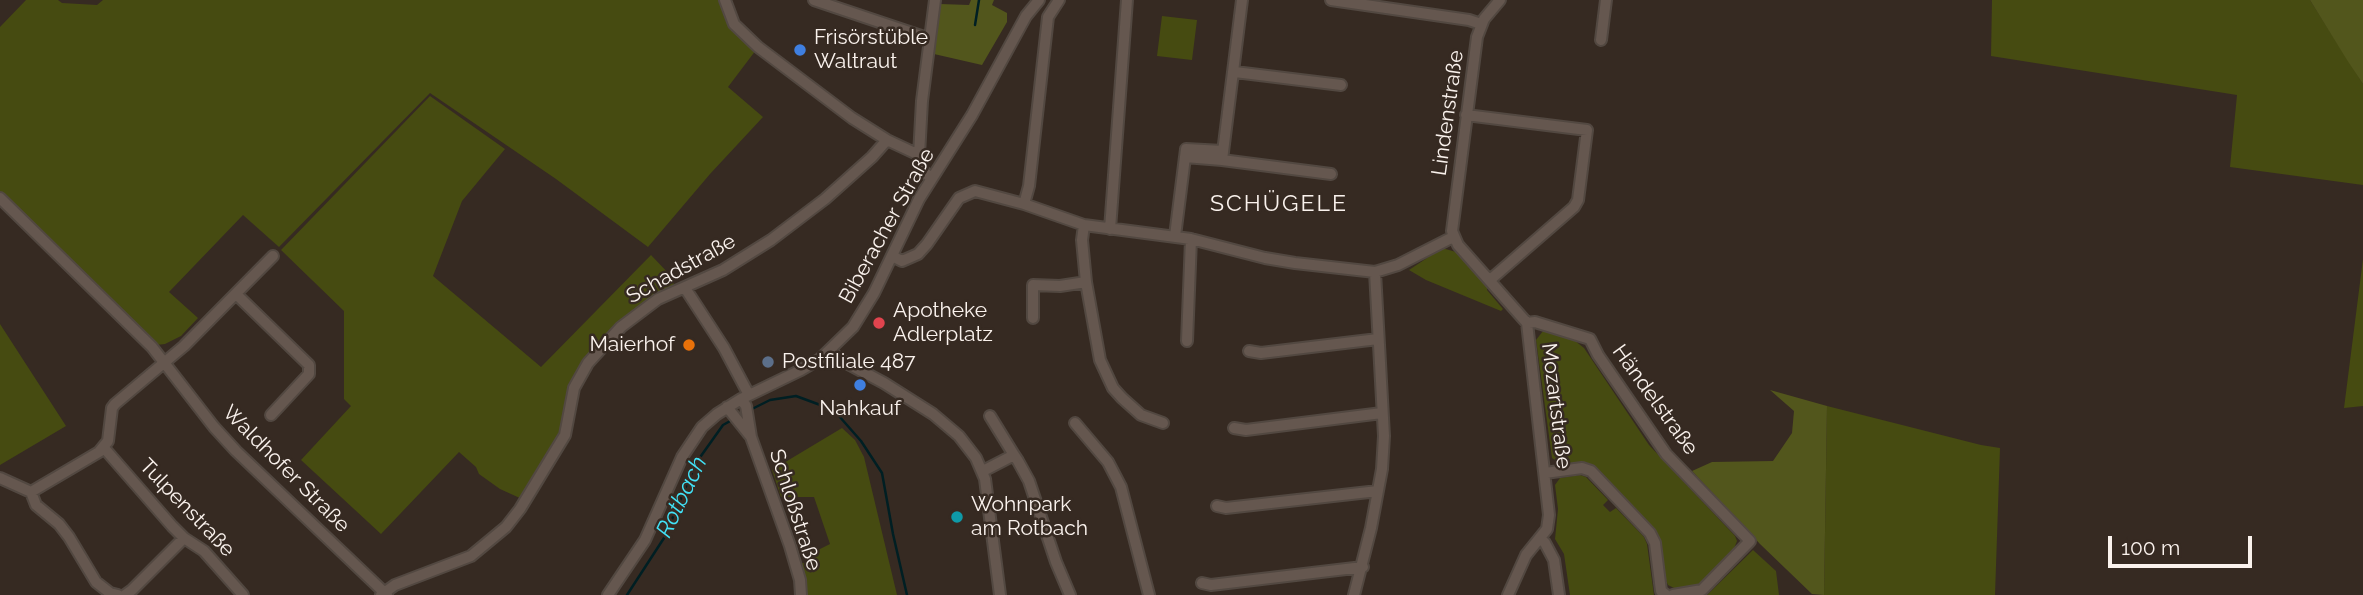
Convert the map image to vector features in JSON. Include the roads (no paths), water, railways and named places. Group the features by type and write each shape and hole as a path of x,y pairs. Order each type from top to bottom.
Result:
{"street":[{"path":"725,0 734,24 758,47 818,94 887,140 919,155"},
{"path":"814,0 930,39"},
{"path":"931,178 922,170 919,155 922,101 935,0"},
{"name":"Biberacher Straße","path":"608,595 645,540 682,457 696,434 830,350 861,315 931,178 972,115 1014,36 1039,0"},
{"path":"1024,204 1029,186 1048,17 1059,0"},
{"path":"1110,229 1127,0"},
{"path":"1222,156 1235,72 1242,0"},
{"path":"1331,0 1481,24"},
{"name":"Lindenstraße","path":"1453,237 1466,115 1481,24 1500,0"},
{"path":"1601,40 1606,0"},
{"path":"1235,72 1341,85"},
{"path":"1466,115 1587,130 1578,200 1574,207 1490,280"},
{"name":"Schadstraße","path":"384,594 395,585 471,556 506,527 565,435 574,388 588,363 606,341 658,299 723,270 788,228 872,157 887,140"},
{"path":"1175,236 1185,157 1222,156 1331,174"},
{"path":"891,256 902,261 918,254 954,203 963,194 975,191 1024,204 1084,225 1175,236 1265,258 1375,272 1398,265 1453,237"},
{"name":"Waldhofer Straße","path":"0,198 152,347 236,451 384,594"},
{"path":"1084,225 1082,240 1086,282 1095,342 1106,375 1113,388 1132,408 1150,420 1163,423"},
{"name":"Mozartstraße","path":"1453,237 1527,323 1549,515 1547,529 1527,555 1508,595"},
{"path":"1187,341 1191,239"},
{"path":"31,492 104,448 110,436 112,408 118,400 166,363 273,256"},
{"path":"1354,595 1363,567 1378,491 1384,436 1375,272"},
{"path":"1034,318 1032,285 1060,286 1086,282"},
{"path":"685,288 724,348 740,408"},
{"path":"236,294 309,365 309,374 271,415"},
{"name":"Händelstraße","path":"1527,323 1535,322 1590,338 1598,355 1666,454 1750,541 1702,590 1673,595"},
{"path":"1250,351 1261,353 1378,339"},
{"path":"830,350 839,359 898,391 950,427 968,446 983,471 1000,595"},
{"name":"Schloßstraße","path":"740,408 790,546 800,580 801,595"},
{"path":"1234,428 1246,430 1382,413"},
{"path":"990,416 1029,481 1070,595"},
{"path":"1075,423 1108,462 1121,487 1149,595"},
{"name":"Tulpenstraße","path":"104,448 184,538 204,551 243,595"},
{"path":"983,471 1014,455"},
{"path":"1545,473 1582,467 1591,471 1650,533 1655,543 1661,591 1666,595"},
{"path":"0,478 31,492 36,505 59,524 69,537 96,582 110,593 118,595"},
{"path":"1217,506 1226,508 1378,491"},
{"path":"125,595 184,538"},
{"path":"1541,539 1554,559 1559,595"},
{"path":"1202,583 1211,585 1363,567"}],"waterway":[{"path":"975,25 979,0"},
{"name":"Rotbach","path":"750,410 770,400 796,396 823,406 839,416 861,441 882,473 907,595"},
{"name":"Rotbach","path":"627,595 664,538 696,463 723,425 732,420"}],"place":[{"name":"Frisörstüble Waltraut","path":"800,50"},
{"name":"Apotheke Adlerplatz","path":"879,323"},
{"name":"Maierhof","path":"689,345"},
{"name":"Postfiliale 487","path":"768,362"},
{"name":"Nahkauf","path":"860,385"},
{"name":"Wohnpark am Rotbach","path":"957,517"}],"district":[{"name":"SCHÜGELE","path":"1279,204"}]}
